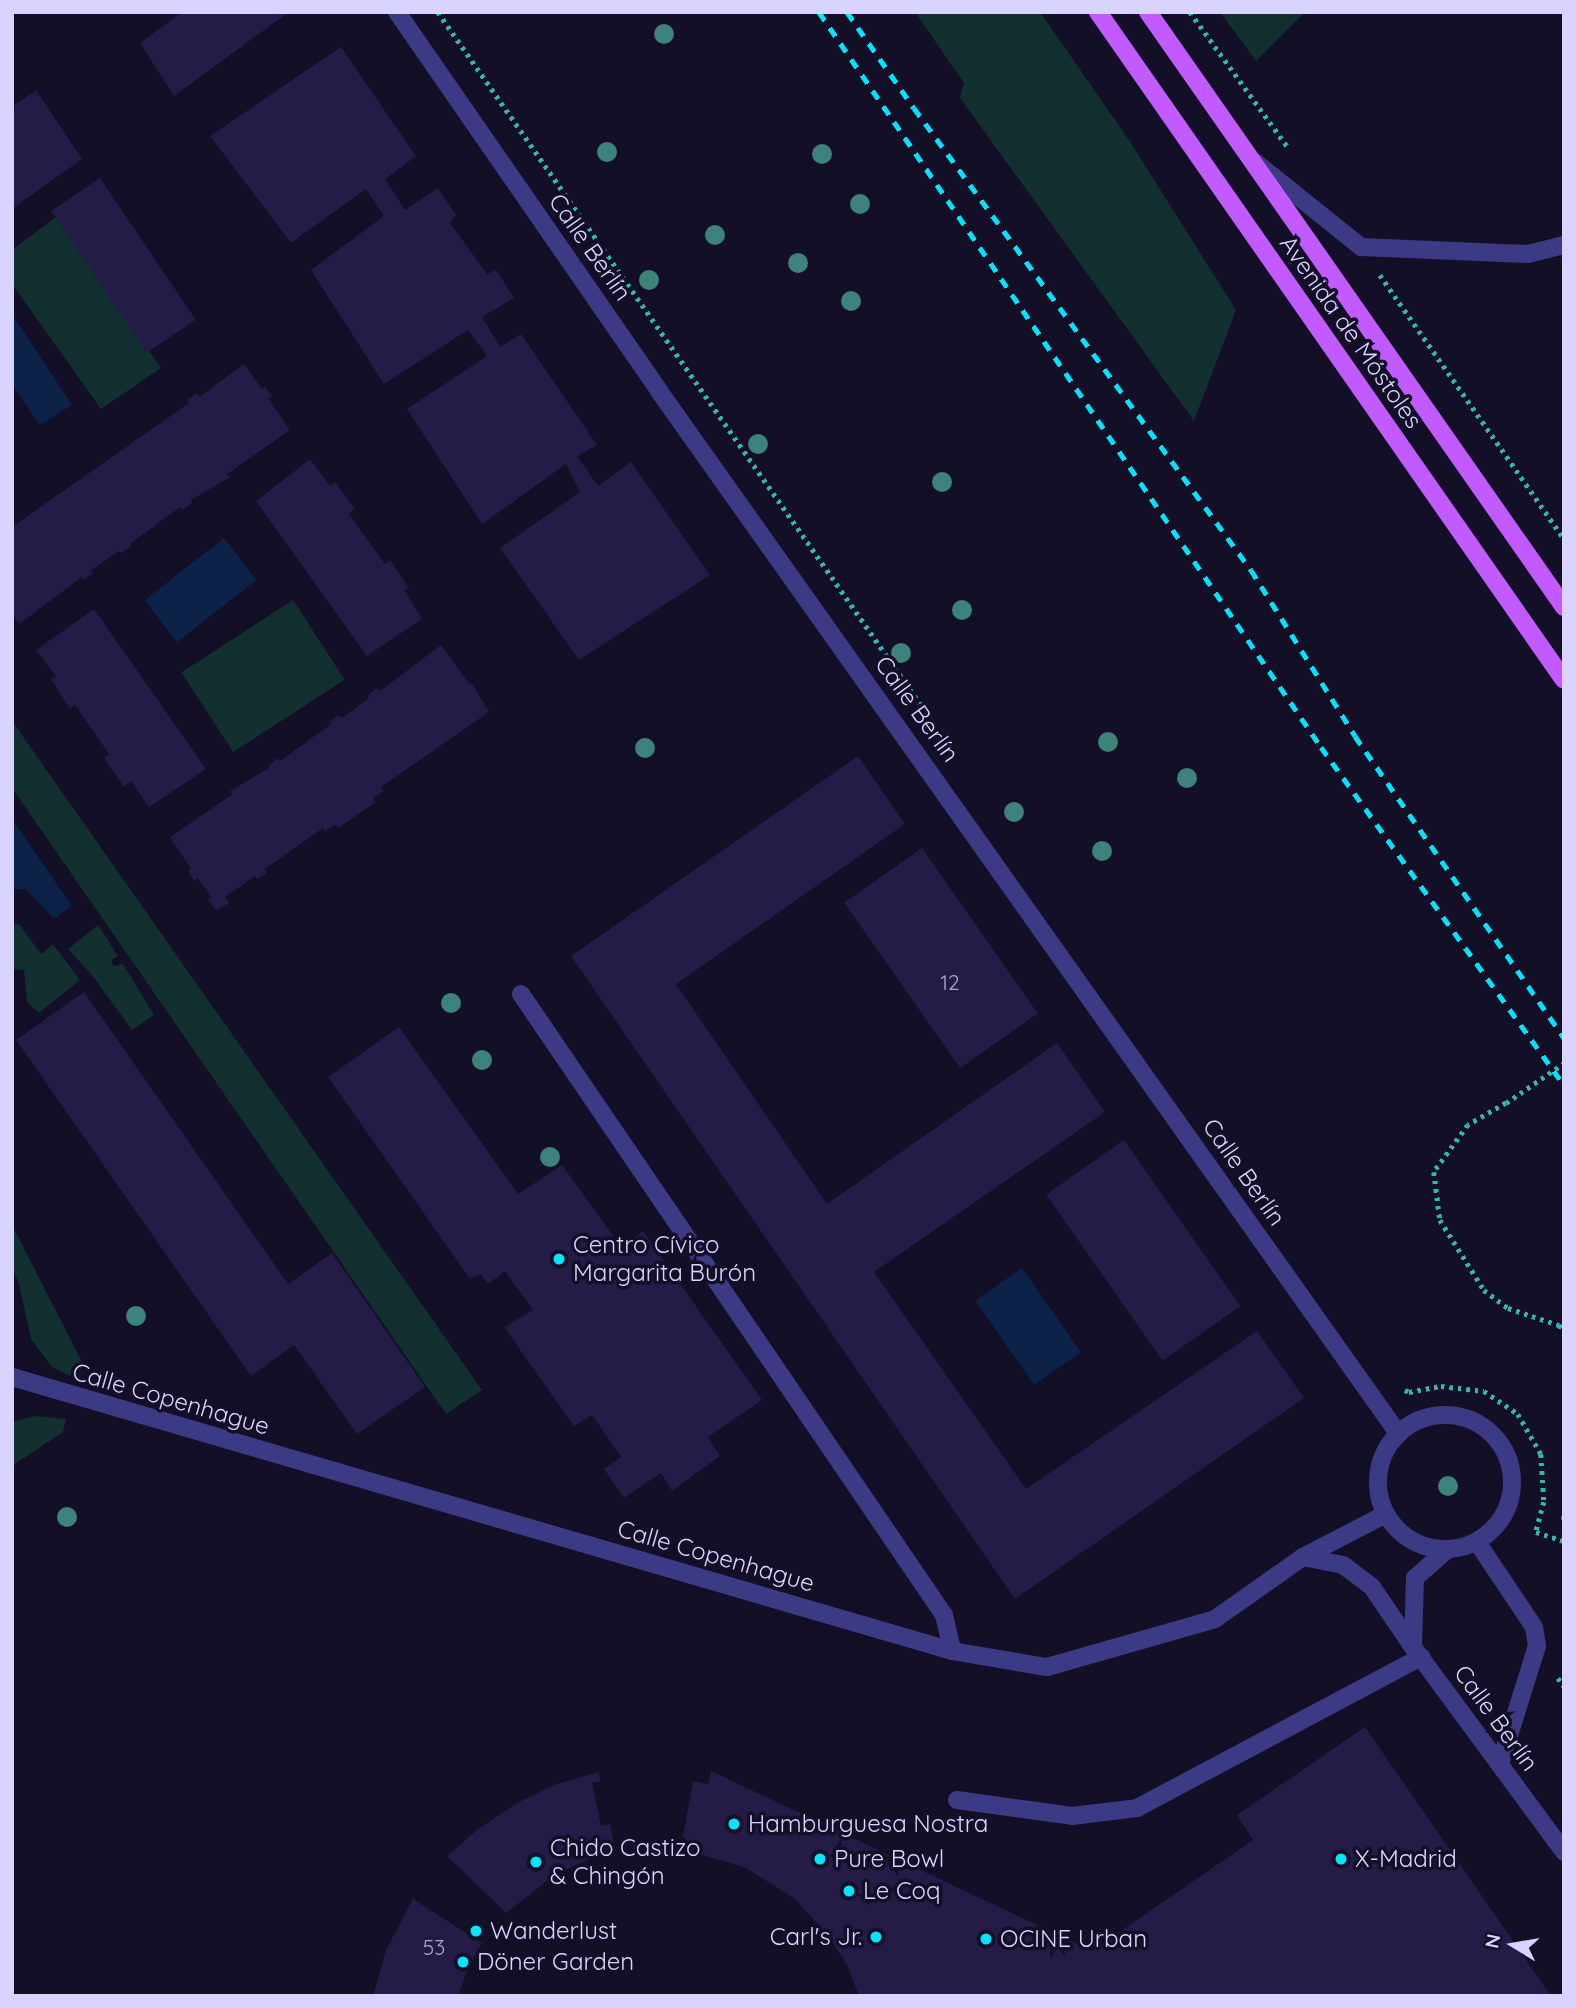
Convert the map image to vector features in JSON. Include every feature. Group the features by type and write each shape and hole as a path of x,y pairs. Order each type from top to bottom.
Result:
{"main road":[{"name":"Avenida de Móstoles","path":"1098,12 1564,680"},
{"name":"Avenida de Móstoles","path":"1148,12 1564,607"}],"street":[{"name":"Calle Berlín","path":"397,12 659,391 1398,1433"},
{"path":"1248,156 1361,247 1528,254 1564,245"},
{"path":"521,994 944,1615 952,1651"},
{"name":"Calle Copenhague","path":"12,1377 952,1651 1047,1667 1215,1619 1303,1557 1387,1514"},
{"path":"1438,1415 1461,1416 1481,1424 1498,1439 1508,1459 1513,1481 1509,1503 1499,1523 1477,1542 1448,1549 1413,1541 1387,1514 1379,1494 1378,1472 1385,1451 1398,1433 1416,1420 1438,1415"},
{"path":"1477,1542 1534,1627 1537,1646 1500,1765"},
{"path":"957,1800 1072,1816 1137,1808 1417,1652 1415,1578 1448,1549"},
{"name":"Calle Berlín","path":"1303,1557 1343,1565 1372,1587 1564,1853"}],"path":[{"path":"438,12 933,722"},
{"path":"1564,1062 1506,1103 1468,1125 1434,1172 1440,1220 1484,1290 1508,1308 1559,1325 1564,1331"},
{"path":"1395,1386 1409,1392 1441,1386 1483,1391 1518,1413 1541,1454 1544,1502 1536,1532 1564,1541"},
{"path":"1564,1516 1564,1523"},
{"path":"1557,1677 1564,1686"}],"green space":[{"path":"915,12 1040,12 1129,140 1236,310 1194,421 960,98 964,83"},
{"path":"1220,12 1305,12 1256,61"},
{"path":"56,217 161,368 101,409 12,284 12,250"},
{"path":"293,600 345,680 233,752 181,672"},
{"path":"12,721 482,1390 446,1414 12,788"},
{"path":"19,924 41,954 53,944 80,980 39,1013 27,1002 24,970 12,969 12,925"},
{"path":"98,925 118,956 111,960 114,966 123,964 154,1015 132,1030 92,975 68,949"},
{"path":"12,1225 82,1362 78,1380 52,1367 31,1339 19,1284 12,1266"},
{"path":"35,1416 66,1419 63,1432 12,1466 12,1422"}],"water":[{"path":"12,314 72,405 40,425 12,385"},
{"path":"224,538 257,580 177,642 144,600"},
{"path":"12,819 72,906 54,919 26,889 12,889"},
{"path":"1022,1268 1081,1352 1034,1385 975,1301"}],"building":[{"path":"182,12 289,12 174,96 140,43"},
{"path":"341,47 416,156 385,179 405,210 438,188 456,215 450,223 487,274 496,270 514,298 482,317 500,347 521,334 597,445 577,456 598,486 631,462 710,575 579,660 500,548 580,492 566,464 482,524 407,409 487,356 468,330 384,384 311,270 384,216 366,189 291,243 210,136"},
{"path":"36,90 82,159 12,209 12,107"},
{"path":"100,178 196,320 147,353 51,211"},
{"path":"244,364 262,389 265,387 272,396 268,398 290,430 227,474 230,477 191,500 192,503 183,510 180,507 130,544 132,546 121,553 119,551 91,570 93,573 84,580 82,577 19,624 12,614 12,527 189,403 187,400 197,393 199,397"},
{"path":"310,459 330,486 335,482 355,509 349,514 385,564 390,560 409,588 404,590 422,619 367,656 256,501"},
{"path":"94,609 206,769 149,807 131,781 124,787 104,758 109,754 75,705 70,709 51,679 56,676 36,650"},
{"path":"441,645 470,685 472,683 489,712 381,787 384,791 373,798 376,802 338,828 335,825 324,832 323,828 265,869 266,873 257,879 255,876 225,897 229,903 216,911 208,899 212,898 198,878 194,881 188,871 191,869 170,837 233,794 230,791 269,768 278,758 280,761 331,724 329,722 339,715 342,718 369,698 368,695 377,688 380,691"},
{"path":"858,756 905,824 676,984 827,1204 1057,1043 1105,1112 874,1272 1026,1489 1257,1331 1304,1398 1015,1599 571,956"},
{"path":"922,848 1038,1013 960,1068 844,902"},
{"path":"84,992 288,1284 332,1253 425,1387 357,1434 294,1345 251,1376 16,1040"},
{"name":"Centro Cívico Margarita Burón","path":"399,1027 518,1194 562,1165 621,1247 643,1231 762,1400 708,1437 720,1456 672,1491 661,1473 624,1498 604,1469 621,1457 592,1415 574,1426 504,1327 533,1310 505,1271 488,1284 481,1274 470,1279 328,1077"},
{"path":"1124,1140 1240,1306 1163,1361 1046,1194"},
{"name":"X-Madrid","path":"1365,1727 1551,1996 859,1996 847,1965 830,1938 795,1899 746,1868 681,1847 693,1781 708,1784 711,1771 1092,1951 1253,1840 1237,1815"},
{"path":"599,1772 600,1781 592,1783 601,1826 610,1824 616,1853 590,1859 556,1874 506,1913 447,1856 478,1829 517,1803 556,1784"},
{"path":"413,1899 482,1943 469,1966 458,1996 373,1996 386,1950"}],"railway":[{"path":"819,12 1321,747 1564,1085"},
{"path":"847,12 1251,570 1355,736 1564,1038"}],"place":[{"name":"Centro Cívico Margarita Burón","path":"559,1259"},
{"name":"Hamburguesa Nostra","path":"734,1824"},
{"name":"Pure Bowl","path":"820,1859"},
{"name":"X-Madrid","path":"1341,1859"},
{"name":"Chido Castizo & Chingón","path":"536,1862"},
{"name":"Le Coq","path":"849,1891"},
{"name":"Wanderlust","path":"476,1931"},
{"name":"Carl's Jr.","path":"876,1937"},
{"name":"OCINE Urban","path":"986,1939"},
{"name":"Döner Garden","path":"463,1962"}]}
